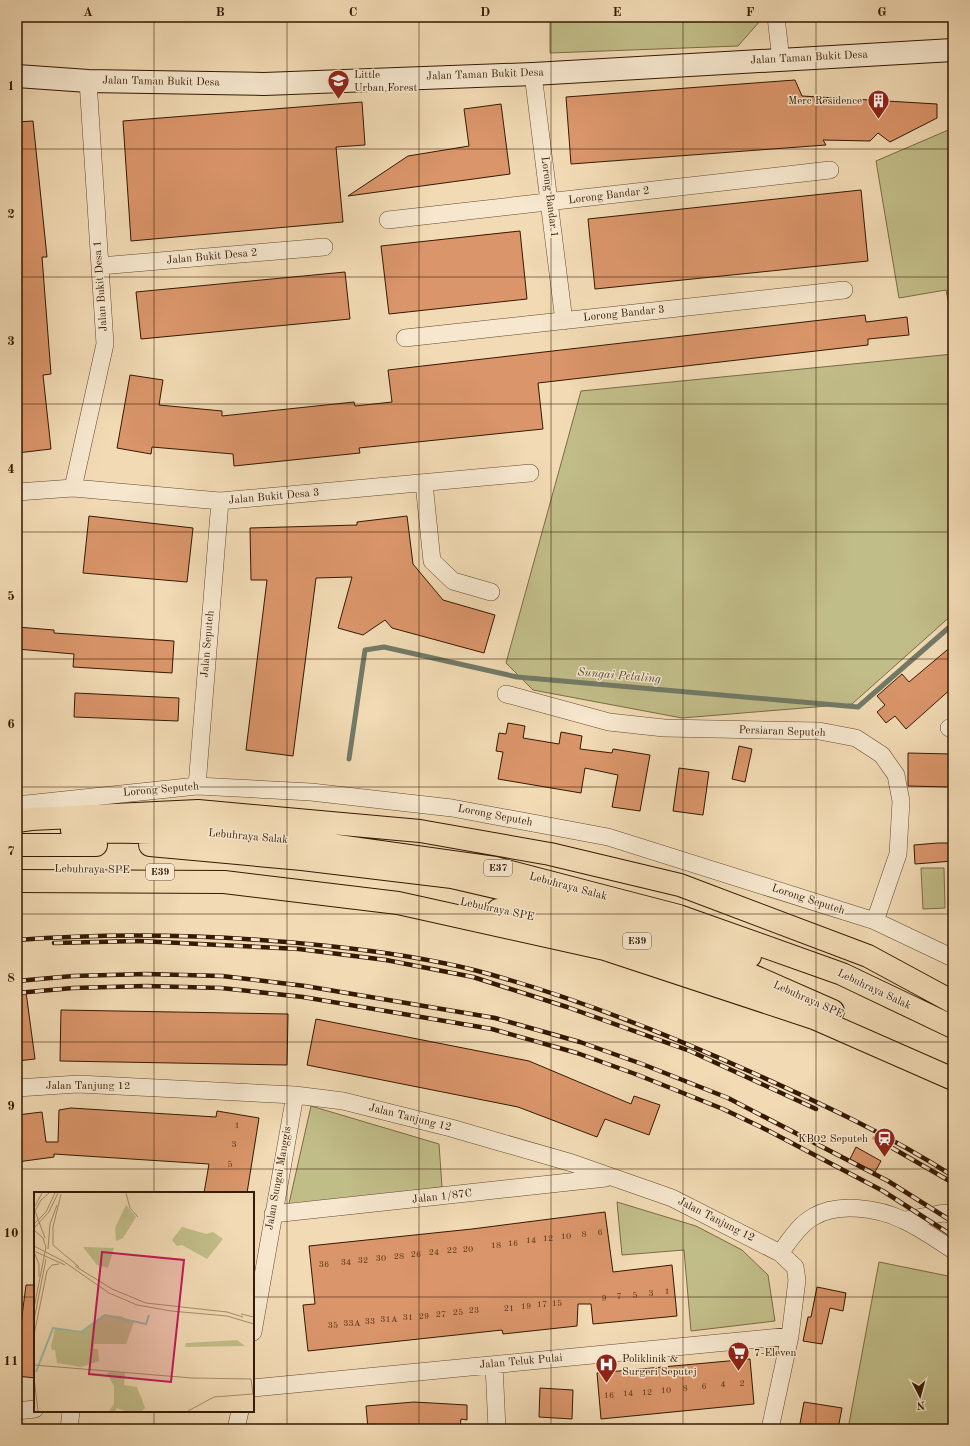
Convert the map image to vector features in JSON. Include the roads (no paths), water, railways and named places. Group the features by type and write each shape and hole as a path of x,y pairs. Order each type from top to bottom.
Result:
{"highway":[{"path":"17,821 31,819 198,811 420,830 550,854 680,885 868,956 953,1002"},
{"name":"Lebuhraya Salak","path":"17,832 87,831 203,833 309,842 495,868 679,916 842,974 953,1027"},
{"name":"Lebuhraya SPE","path":"17,845 145,844 302,859 452,877 606,913 758,958 885,1003 953,1038"},
{"path":"495,868 680,885"},
{"name":"Lebuhraya SPE","path":"17,870 144,871 295,882 447,899 602,931 751,975 953,1064"},
{"path":"17,881 224,882 398,903 605,949 814,1018 953,1079"}],"street":[{"path":"776,17 781,60"},
{"name":"Jalan Taman Bukit Desa","path":"17,76 88,80 264,84 533,74 953,50"},
{"name":"Lorong Bandar 1","path":"533,74 564,321"},
{"name":"Jalan Bukit Desa 1","path":"73,488 104,344 88,80"},
{"name":"Lorong Bandar 2","path":"388,220 549,203 830,170"},
{"name":"Jalan Bukit Desa 2","path":"100,266 324,247"},
{"name":"Lorong Bandar 3","path":"405,338 844,290"},
{"name":"Jalan Bukit Desa 3","path":"17,492 73,488 220,501 530,473"},
{"path":"424,483 432,561 453,581 491,592"},
{"name":"Jalan Seputeh","path":"197,786 220,501"},
{"name":"Persiaran Seputeh","path":"506,694 609,722 664,728 819,731 856,738 882,755 896,775 901,801 898,854 875,921"},
{"name":"Lorong Seputeh","path":"17,805 197,786 310,792 452,808 608,837 875,921 953,958"},
{"name":"Jalan Tanjung 12","path":"17,1088 78,1084 295,1095 342,1102 450,1128 572,1163 610,1178 672,1198 780,1253 795,1267 797,1280 790,1336 770,1429"},
{"name":"Jalan Sungai Manggis","path":"254,1326 272,1214 295,1095"},
{"name":"Jalan 1/87C","path":"272,1214 610,1178"},
{"path":"780,1253 801,1227 813,1217 833,1210 855,1209 873,1211 904,1220 953,1250"},
{"path":"904,1220 944,1213 953,1215"},
{"name":"Jalan Teluk Pulai","path":"254,1388 790,1336"},
{"path":"494,1365 497,1429"},
{"path":"17,1411 34,1409"},
{"path":"69,1429 70,1412"},
{"path":"236,1429 240,1412"}],"waterway":[{"name":"Sungai Petaling","path":"349,759 365,650 384,647 517,677 858,707 953,624"}],"railway":[{"path":"17,940 134,935 250,939 328,946 383,953 419,958 474,970 545,991 615,1015 717,1057 854,1120 929,1161 953,1176"},
{"path":"54,943 139,941 299,949 386,960 473,977 567,1007 690,1051 816,1109"},
{"path":"17,981 73,976 146,974 222,976 305,986 495,1018 580,1042 642,1064 728,1098 888,1181 953,1222"},
{"path":"17,993 73,988 146,986 221,988 303,997 492,1029 577,1053 638,1075 723,1109 769,1131 883,1191 953,1236"},
{"path":"875,1138 953,1183"}],"place":[{"name":"Little Urban Forest","path":"339,100"},
{"name":"Merc Residence","path":"878,120"},
{"name":"KB02 Seputeh","path":"884,1158"},
{"name":"7-Eleven","path":"738,1372"},
{"name":"Poliklinik & Surgeri Seputej","path":"606,1384"}]}
